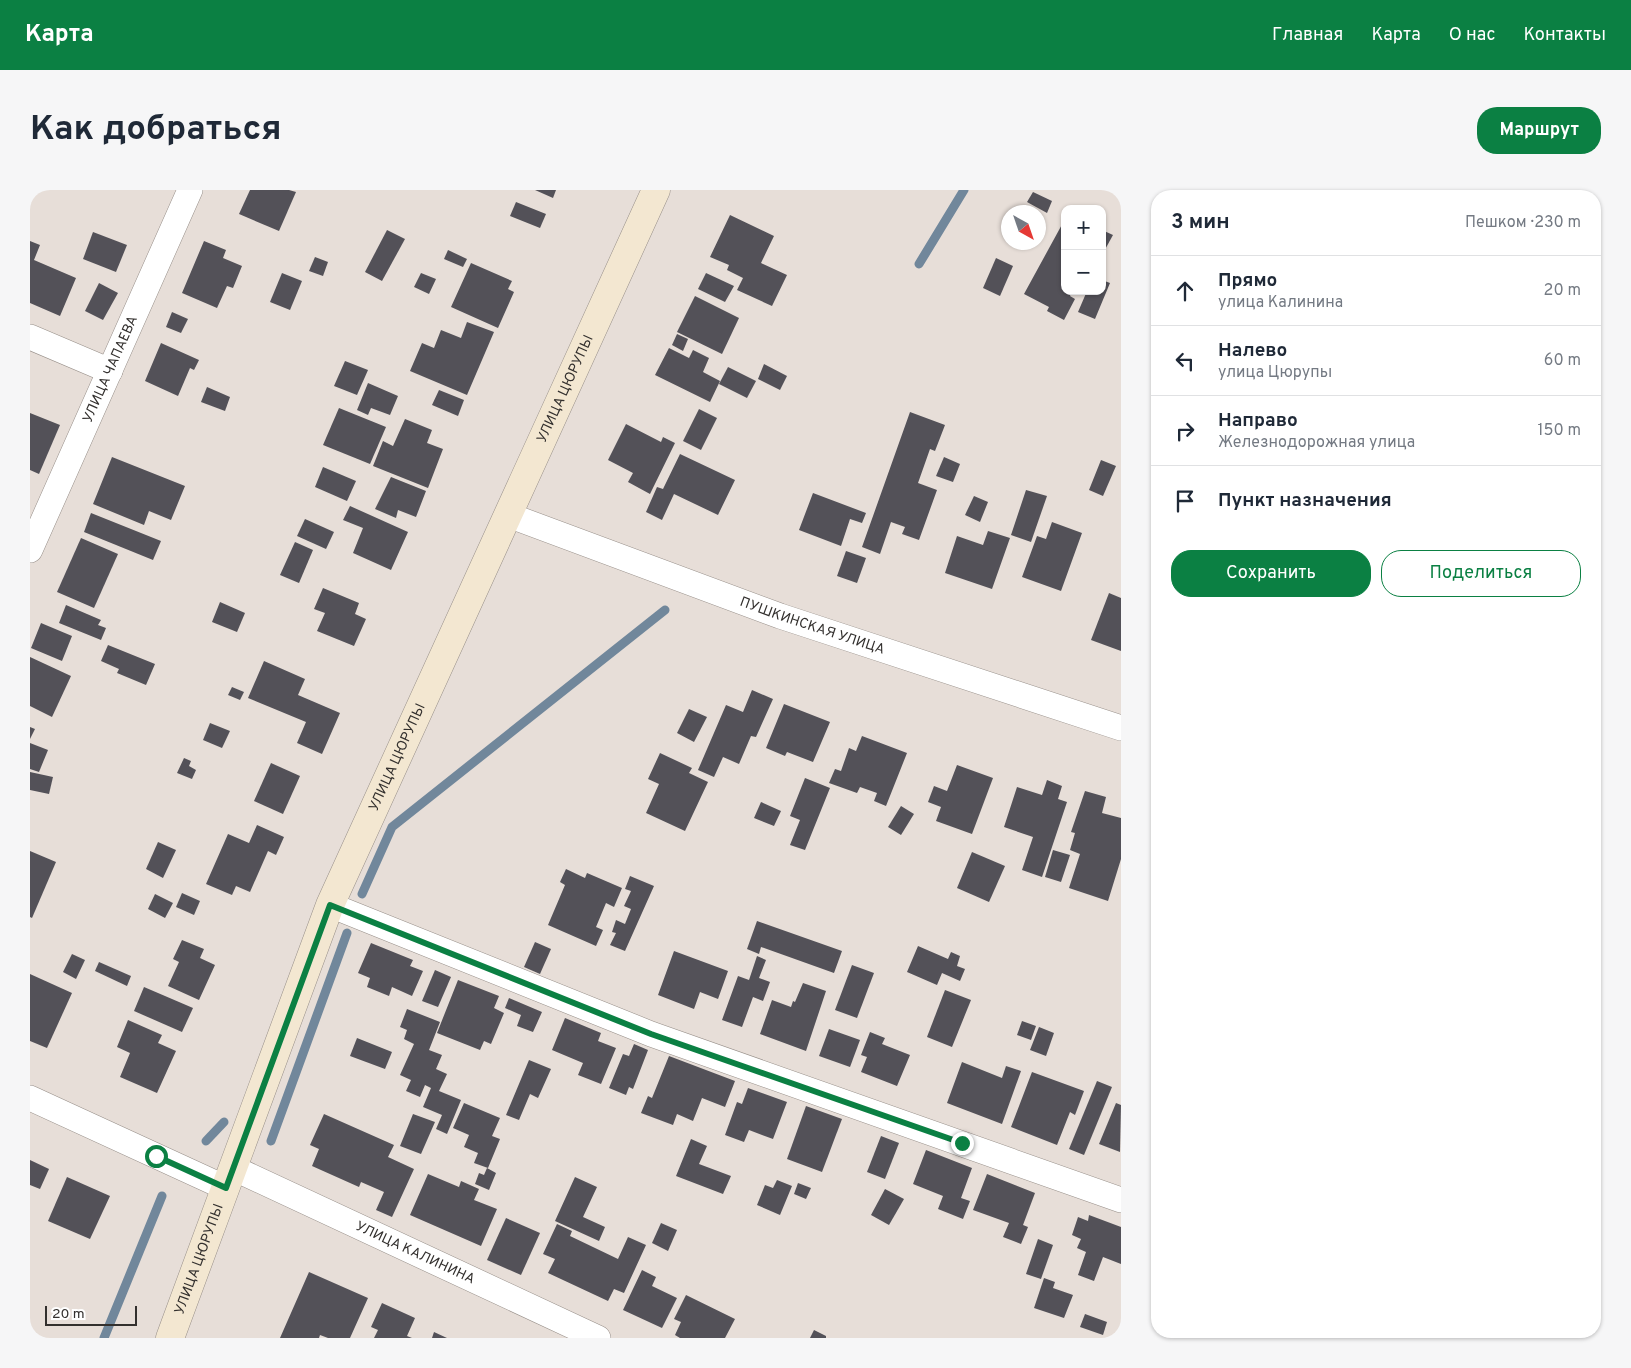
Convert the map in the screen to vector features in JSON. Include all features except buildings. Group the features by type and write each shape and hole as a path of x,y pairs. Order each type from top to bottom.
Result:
{"street":[{"name":"УЛИЦА ЧАПАЕВА","path":"30,550 190,190"},
{"name":"УЛИЦА ЦЮРУПЫ","path":"170,1338 330,905 656,190"},
{"path":"30,337 110,371"},
{"name":"ПУШКИНСКАЯ УЛИЦА","path":"508,515 780,616 1121,728"},
{"path":"330,905 651,1034 1121,1200"},
{"name":"УЛИЦА КАЛИНИНА","path":"30,1098 230,1178 598,1338"}],"waterway":[{"path":"919,264 964,190"},
{"path":"362,894 392,827 665,610"},
{"path":"271,1141 347,933"},
{"path":"206,1141 224,1122"},
{"path":"104,1338 162,1196"}],"route":[{"path":"156,1156 226,1188 330,905 651,1034 962,1143"}]}
